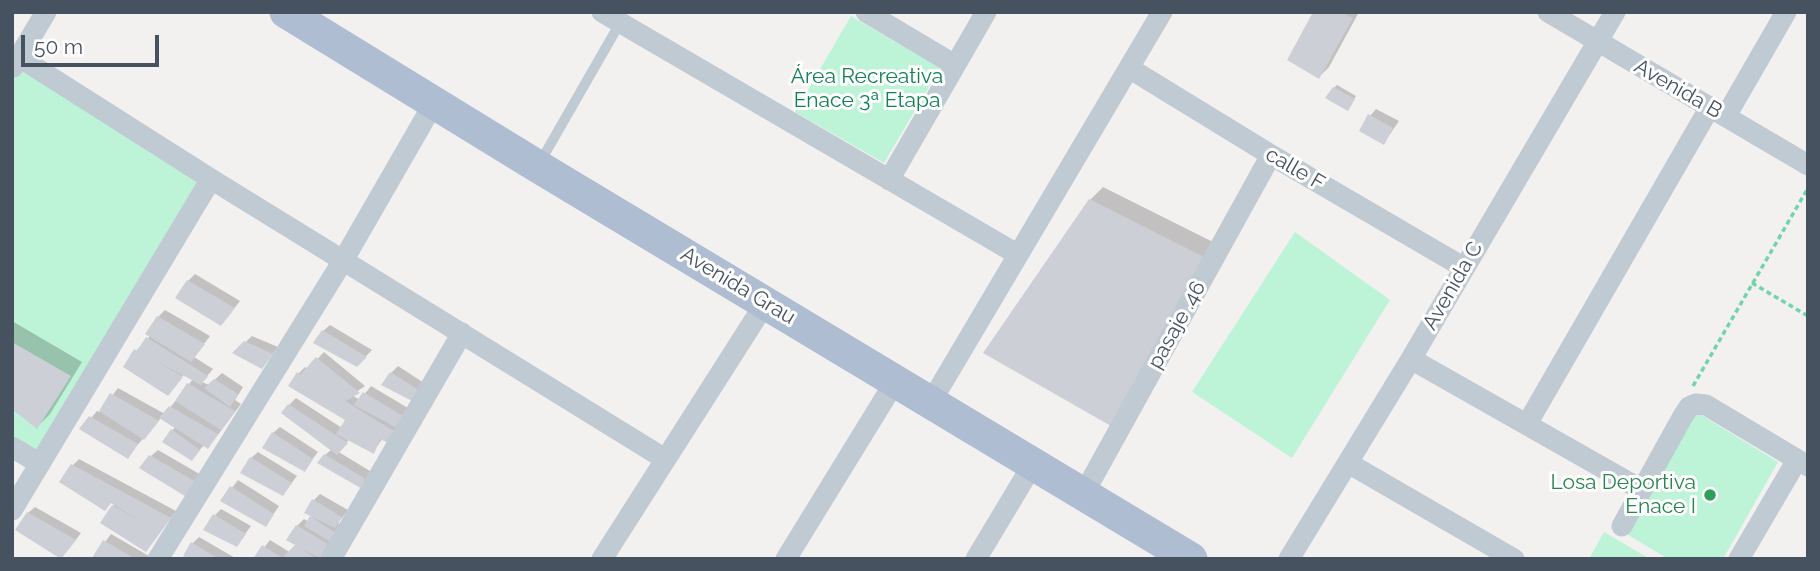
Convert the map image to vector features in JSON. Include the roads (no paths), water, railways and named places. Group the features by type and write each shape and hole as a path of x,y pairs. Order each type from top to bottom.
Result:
{"main road":[{"name":"Avenida Grau","path":"286,12 537,166 931,401 1178,555"}],"street":[{"path":"46,12 16,63 344,259 665,459"},
{"path":"866,12 955,65"},
{"path":"889,180 986,12"},
{"path":"931,401 1162,12"},
{"name":"Avenida B","path":"1548,12 1808,165"},
{"name":"Avenida C","path":"1289,559 1411,359 1615,12"},
{"path":"1527,424 1718,112 1786,12"},
{"path":"611,17 1017,254"},
{"name":"calle F","path":"1129,68 1463,267"},
{"path":"158,559 344,259 435,101"},
{"name":"pasaje .46","path":"1083,495 1271,155"},
{"path":"12,510 211,179"},
{"path":"602,559 766,302"},
{"path":"331,559 462,333"},
{"path":"1411,359 1642,490"},
{"path":"786,559 896,380"},
{"path":"1622,526 1683,416 1696,404 1706,405 1803,463 1744,557"},
{"path":"12,447 40,464"},
{"path":"1348,463 1514,559"},
{"path":"976,559 1034,464"}],"lane":[{"path":"537,166 611,17"}],"place":[{"name":"Losa Deportiva Enace I","path":"1710,495"}],"park label":[{"name":"Área Recreativa Enace 3ª Etapa","path":"867,89"}]}
